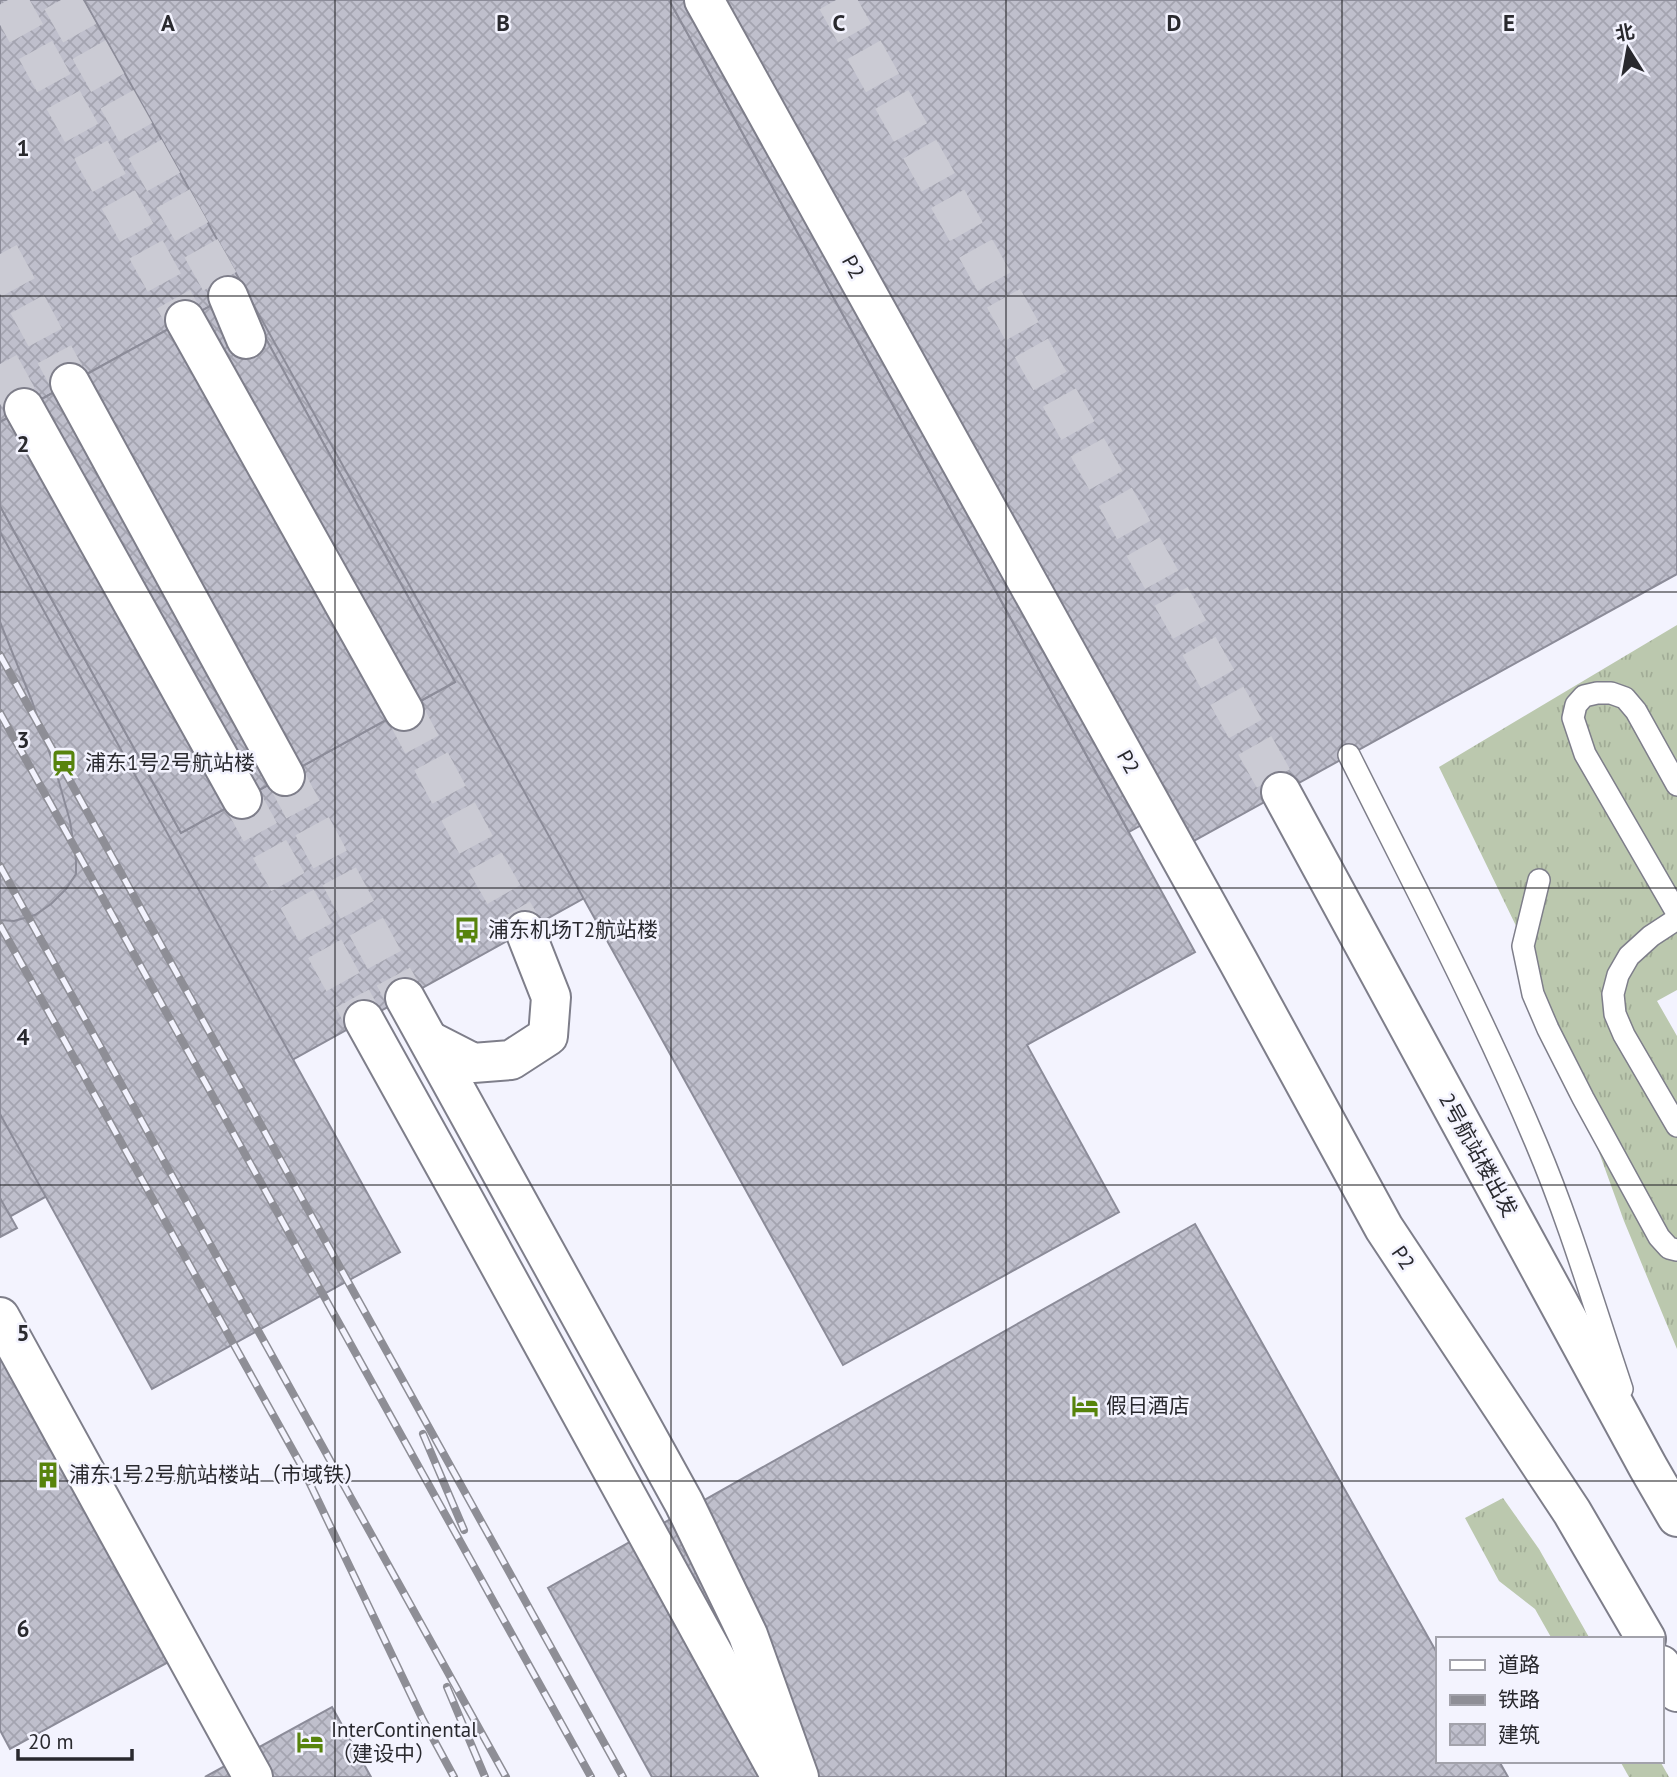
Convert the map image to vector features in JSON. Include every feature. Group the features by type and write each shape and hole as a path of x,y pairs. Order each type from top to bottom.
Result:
{"main road":[{"name":"P2","path":"704,0 1384,1228 1572,1512 1645,1637"},
{"path":"228,296 246,339"},
{"path":"185,320 404,711"},
{"path":"70,383 285,776"},
{"path":"24,408 242,799"},
{"name":"2号航站楼出发","path":"1281,792 1677,1517"},
{"path":"430,1041 473,1063 511,1060 548,1036 551,997 525,931"},
{"path":"405,998 684,1503 748,1635 799,1777"},
{"path":"364,1020 781,1777"},
{"path":"0,1317 253,1777"},
{"path":"1663,1668 1677,1692"}],"lane":[{"path":"1677,785 1636,711 1625,698 1611,693 1597,693 1584,696 1576,705 1573,718 1584,754 1677,916 1629,957 1618,975 1613,994 1615,1014 1624,1035 1677,1126"},
{"path":"1349,755 1488,1031 1537,1144 1561,1207 1648,1467"},
{"path":"1539,880 1524,946 1533,994 1548,1029 1658,1237 1670,1248 1677,1250"}],"green space":[{"path":"1677,625 1677,990 1657,1001 1677,1036 1677,1349 1624,1221 1518,930 1439,767"},
{"path":"1503,1498 1539,1549 1589,1637 1551,1637 1535,1609 1499,1581 1465,1518"},
{"path":"1621,1763 1661,1763 1669,1777 1629,1777"}],"building":[{"path":"0,0 149,0 157,15 183,0 489,0 226,146 556,735 953,514 1030,651 0,1222 0,506 181,833 455,682 239,290 0,422"},
{"path":"84,0 669,0 1195,952 1027,1045 1119,1212 843,1365"},
{"path":"669,0 1677,0 1677,574 1183,847 1163,813 1129,832"},
{"path":"239,290 455,682 181,833 0,506 0,422"},
{"name":"浦东1号2号航站楼","path":"0,532 400,1252 152,1389 0,1114"},
{"path":"0,622 32,701 57,775 70,821 76,860 76,874 51,904 35,915 14,921 0,920"},
{"path":"0,1198 17,1228 0,1237"},
{"name":"假日酒店","path":"1195,1224 1436,1651 1436,1763 1500,1763 1508,1777 652,1777 548,1588"},
{"name":"浦东1号2号航站楼站（市域铁）","path":"0,1302 192,1649 10,1749 0,1730"},
{"name":"InterContinental （建设中）","path":"332,1707 371,1777 205,1777"}],"tunnel":[{"path":"8,0 185,320"},
{"path":"61,0 228,296"},
{"path":"836,0 1281,792"},
{"path":"0,254 70,383"},
{"path":"0,364 24,408"},
{"path":"404,711 525,931"},
{"path":"285,776 405,998"},
{"path":"242,799 364,1020"}],"railway":[{"path":"0,655 623,1777"},
{"path":"0,713 591,1777"},
{"path":"0,866 506,1777"},
{"path":"0,925 301,1465 423,1720 454,1777"},
{"path":"423,1434 464,1530"},
{"path":"447,1687 485,1777"}],"place":[{"name":"浦东1号2号航站楼","path":"64,763"},
{"name":"浦东机场T2航站楼","path":"467,930"},
{"name":"假日酒店","path":"1085,1406"},
{"name":"浦东1号2号航站楼站（市域铁）","path":"48,1475"},
{"name":"InterContinental （建设中）","path":"310,1742"}]}
